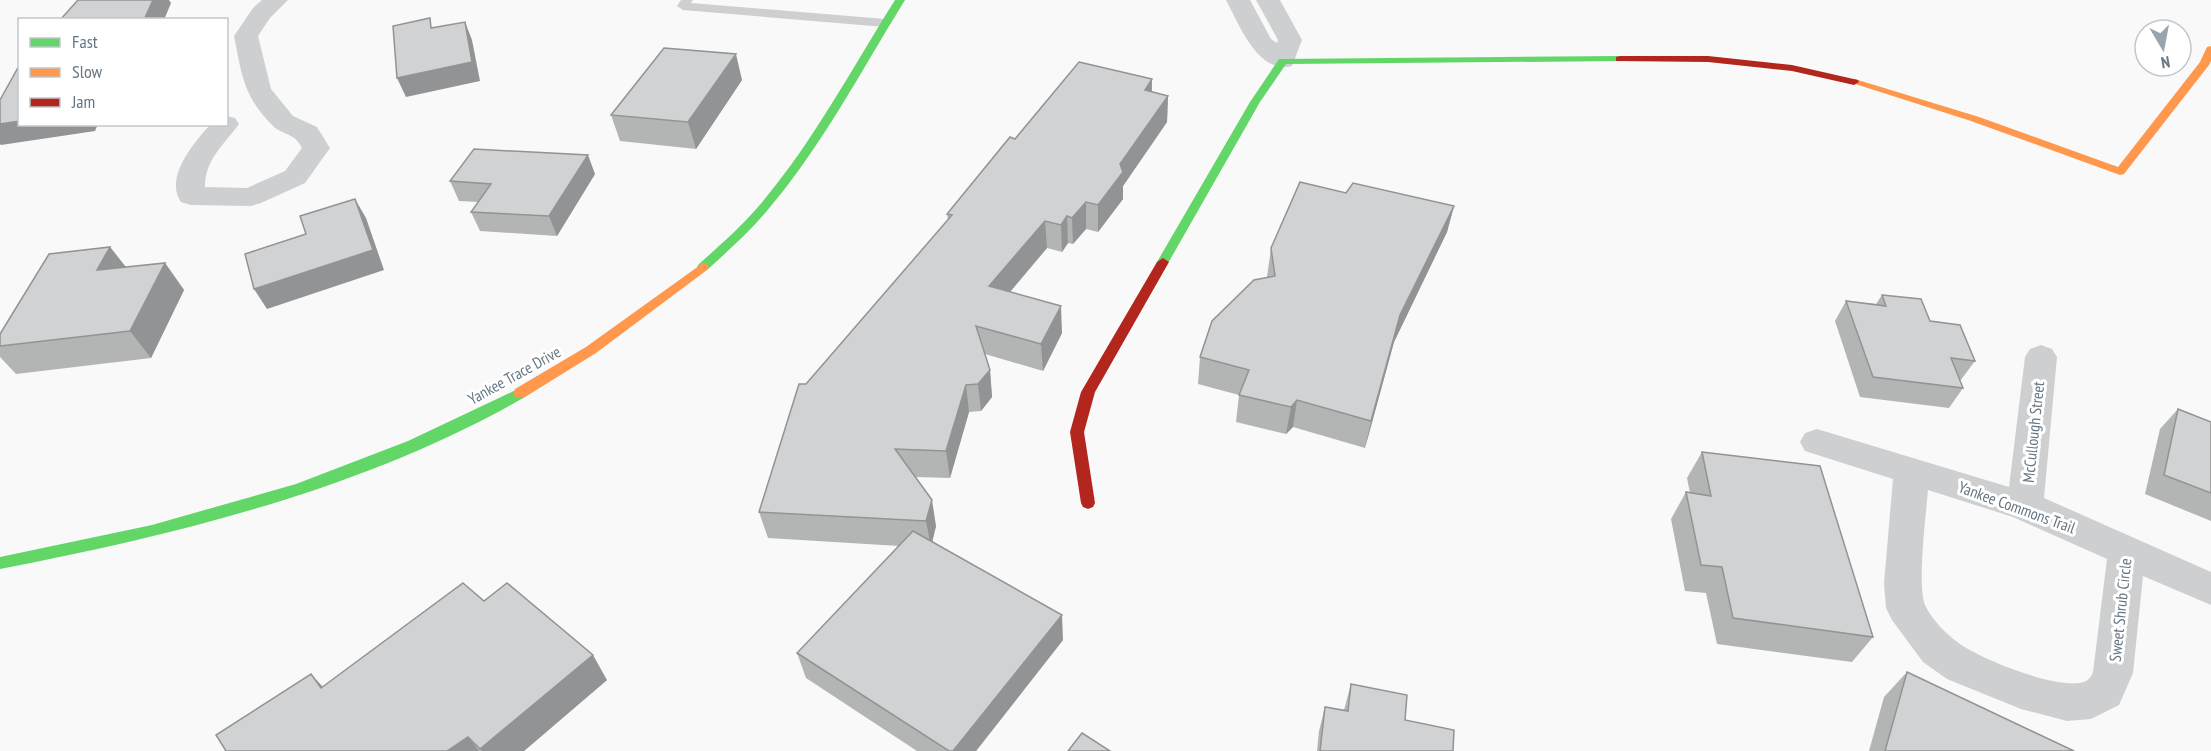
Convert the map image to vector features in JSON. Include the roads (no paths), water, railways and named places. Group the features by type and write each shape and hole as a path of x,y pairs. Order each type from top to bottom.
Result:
{"street":[{"path":"224,126 211,140 191,173 191,196 251,197 295,177 316,148 308,133 284,122 258,90 246,36 261,13 276,0"},
{"name":"Yankee Trace Drive","path":"0,562 76,550 181,526 285,494 383,458 464,422 539,384 625,328 707,264 752,223 798,164 900,0"},
{"path":"1238,0 1261,43 1283,61 1708,59 1792,68 1873,87 1975,119 2120,172 2208,63 2211,49"},
{"path":"1088,504 1077,432 1088,392 1255,102 1283,61 1290,40 1268,0"},
{"path":"228,122 258,90"},
{"name":"McCullough Street","path":"2025,506 2041,357"},
{"name":"Yankee Commons Trail","path":"1817,442 2025,506 2211,589"},
{"name":"Sweet Shrub Circle","path":"1911,470 1903,583 1906,608 1936,650 1961,666 2036,696 2067,702 2091,700 2104,692 2113,673 2127,550"}],"lane":[{"path":"687,0 682,6 885,23"},
{"path":"780,14 788,0"}]}
